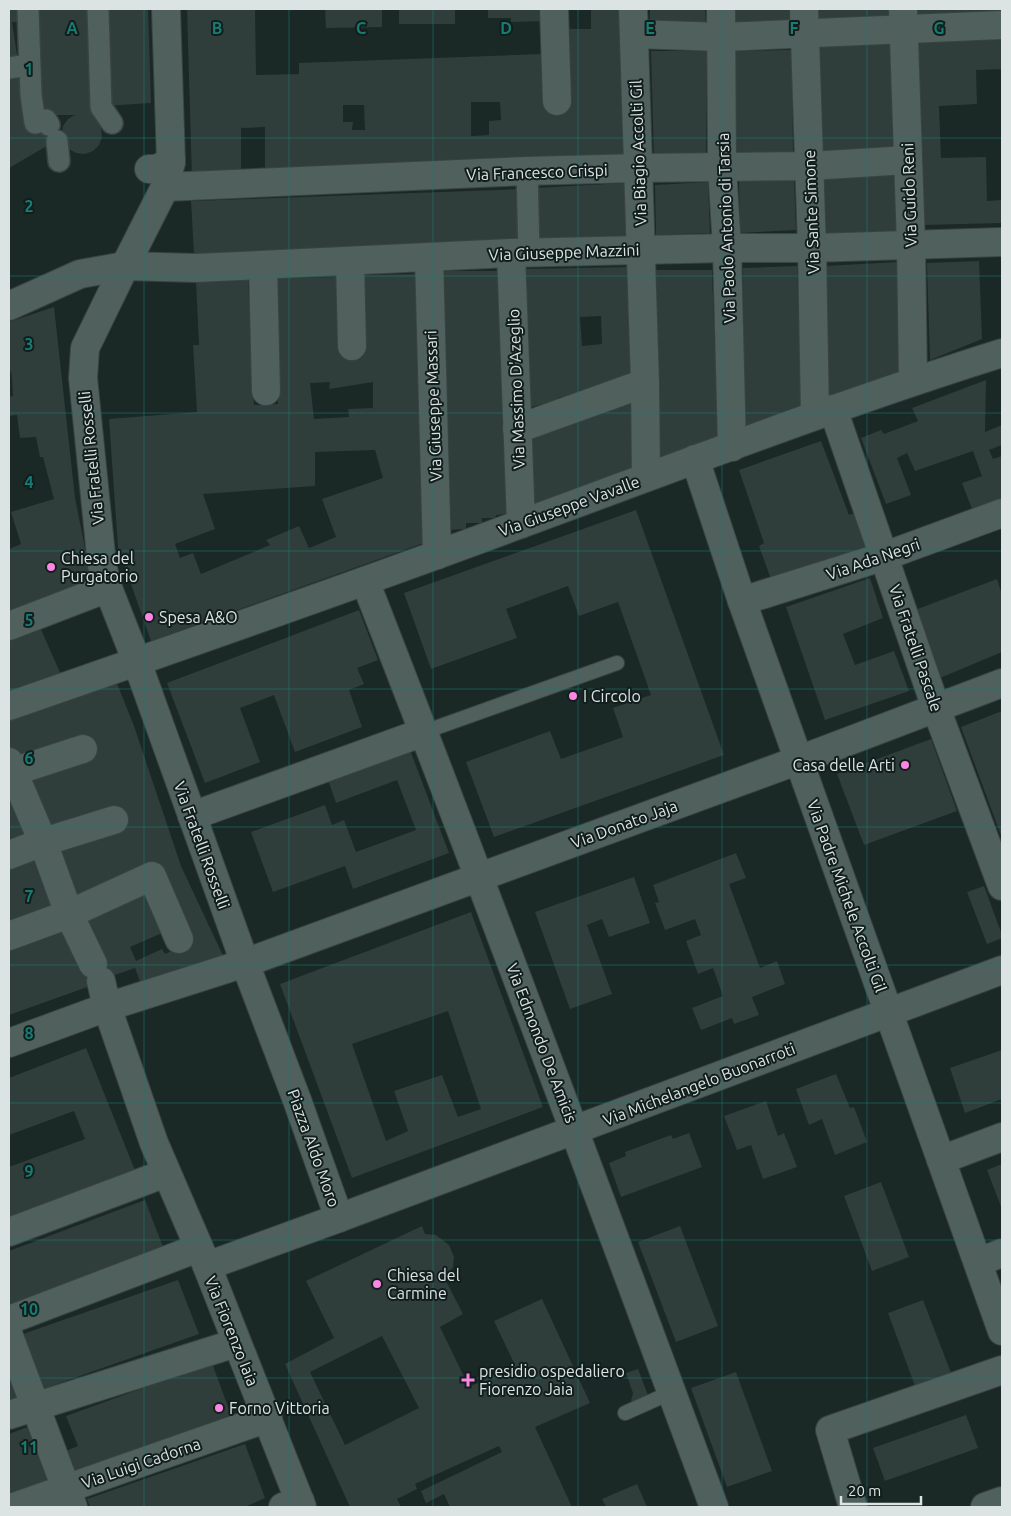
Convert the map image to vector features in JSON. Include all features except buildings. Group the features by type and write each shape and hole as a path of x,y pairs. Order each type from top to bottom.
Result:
{"street":[{"path":"28,9 19,67 31,95 35,123 46,120 55,143"},
{"path":"98,9 101,108 112,123"},
{"name":"Via Fratelli Rosselli","path":"166,9 162,173 125,266 86,348 83,378 102,566 108,588 137,662 245,963"},
{"path":"554,9 557,101"},
{"name":"Via Paolo Antonio di Tarsia","path":"721,9 722,168 727,248 732,447"},
{"path":"634,21 722,37 804,21 904,19 1002,25"},
{"name":"Via Guido Reni","path":"904,19 913,380"},
{"name":"Via Biagio Accolti Gil","path":"634,21 646,477"},
{"name":"Via Sante Simone","path":"804,21 812,248 824,412"},
{"name":"Via Francesco Crispi","path":"162,173 722,168 810,166 908,160"},
{"path":"520,252 527,171"},
{"name":"Via Giuseppe Mazzini","path":"9,306 80,274 125,266 196,268 520,252 812,248 1002,242"},
{"name":"Via Massimo D'Azeglio","path":"520,252 517,429 521,524"},
{"name":"Via Giuseppe Massari","path":"429,257 437,555"},
{"path":"350,261 352,346"},
{"path":"263,265 266,391"},
{"name":"Via Giuseppe Vavalle","path":"9,706 365,581 913,380 1002,353"},
{"path":"517,429 645,383"},
{"name":"Via Fratelli Pascale","path":"824,412 885,556 936,708 1002,886"},
{"name":"Via Padre Michele Accolti Gil","path":"695,459 742,602 941,1160 990,1258 1002,1331"},
{"name":"Via Ada Negri","path":"742,602 885,556 1002,513"},
{"name":"Via Edmondo De Amicis","path":"365,581 575,1130 714,1507"},
{"path":"9,626 108,588"},
{"name":"Via Donato Jaja","path":"245,963 1002,684"},
{"path":"192,816 424,732"},
{"path":"83,748 10,768 43,842 69,914 97,973 107,1008 151,1134 203,1257"},
{"path":"9,856 43,842 114,820"},
{"path":"9,936 69,914 152,876 179,940"},
{"path":"9,1043 107,1008 245,963"},
{"name":"Piazza Aldo Moro","path":"9,1320 203,1257 339,1218 245,963"},
{"name":"Via Michelangelo Buonarroti","path":"339,1218 1002,970"},
{"path":"941,1160 1002,1137"},
{"path":"9,1232 166,1173"},
{"name":"Via Fiorenzo Iaia","path":"203,1257 236,1343 268,1418 295,1505"},
{"path":"9,1336 69,1498"},
{"path":"9,1415 236,1343"},
{"path":"853,1507 830,1430 1002,1370"},
{"name":"Via Luigi Cadorna","path":"14,1507 69,1498 268,1418"},
{"path":"985,1507 1002,1501"}],"lane":[{"path":"424,732 617,663"},
{"path":"625,1413 672,1392"}],"place":[{"name":"Chiesa del Purgatorio","path":"51,567"},
{"name":"Spesa A&O","path":"149,617"},
{"name":"I Circolo","path":"573,696"},
{"name":"Casa delle Arti","path":"905,765"},
{"name":"Chiesa del Carmine","path":"377,1284"},
{"name":"presidio ospedaliero Fiorenzo Jaia","path":"468,1380"},
{"name":"Forno Vittoria","path":"219,1408"}]}
